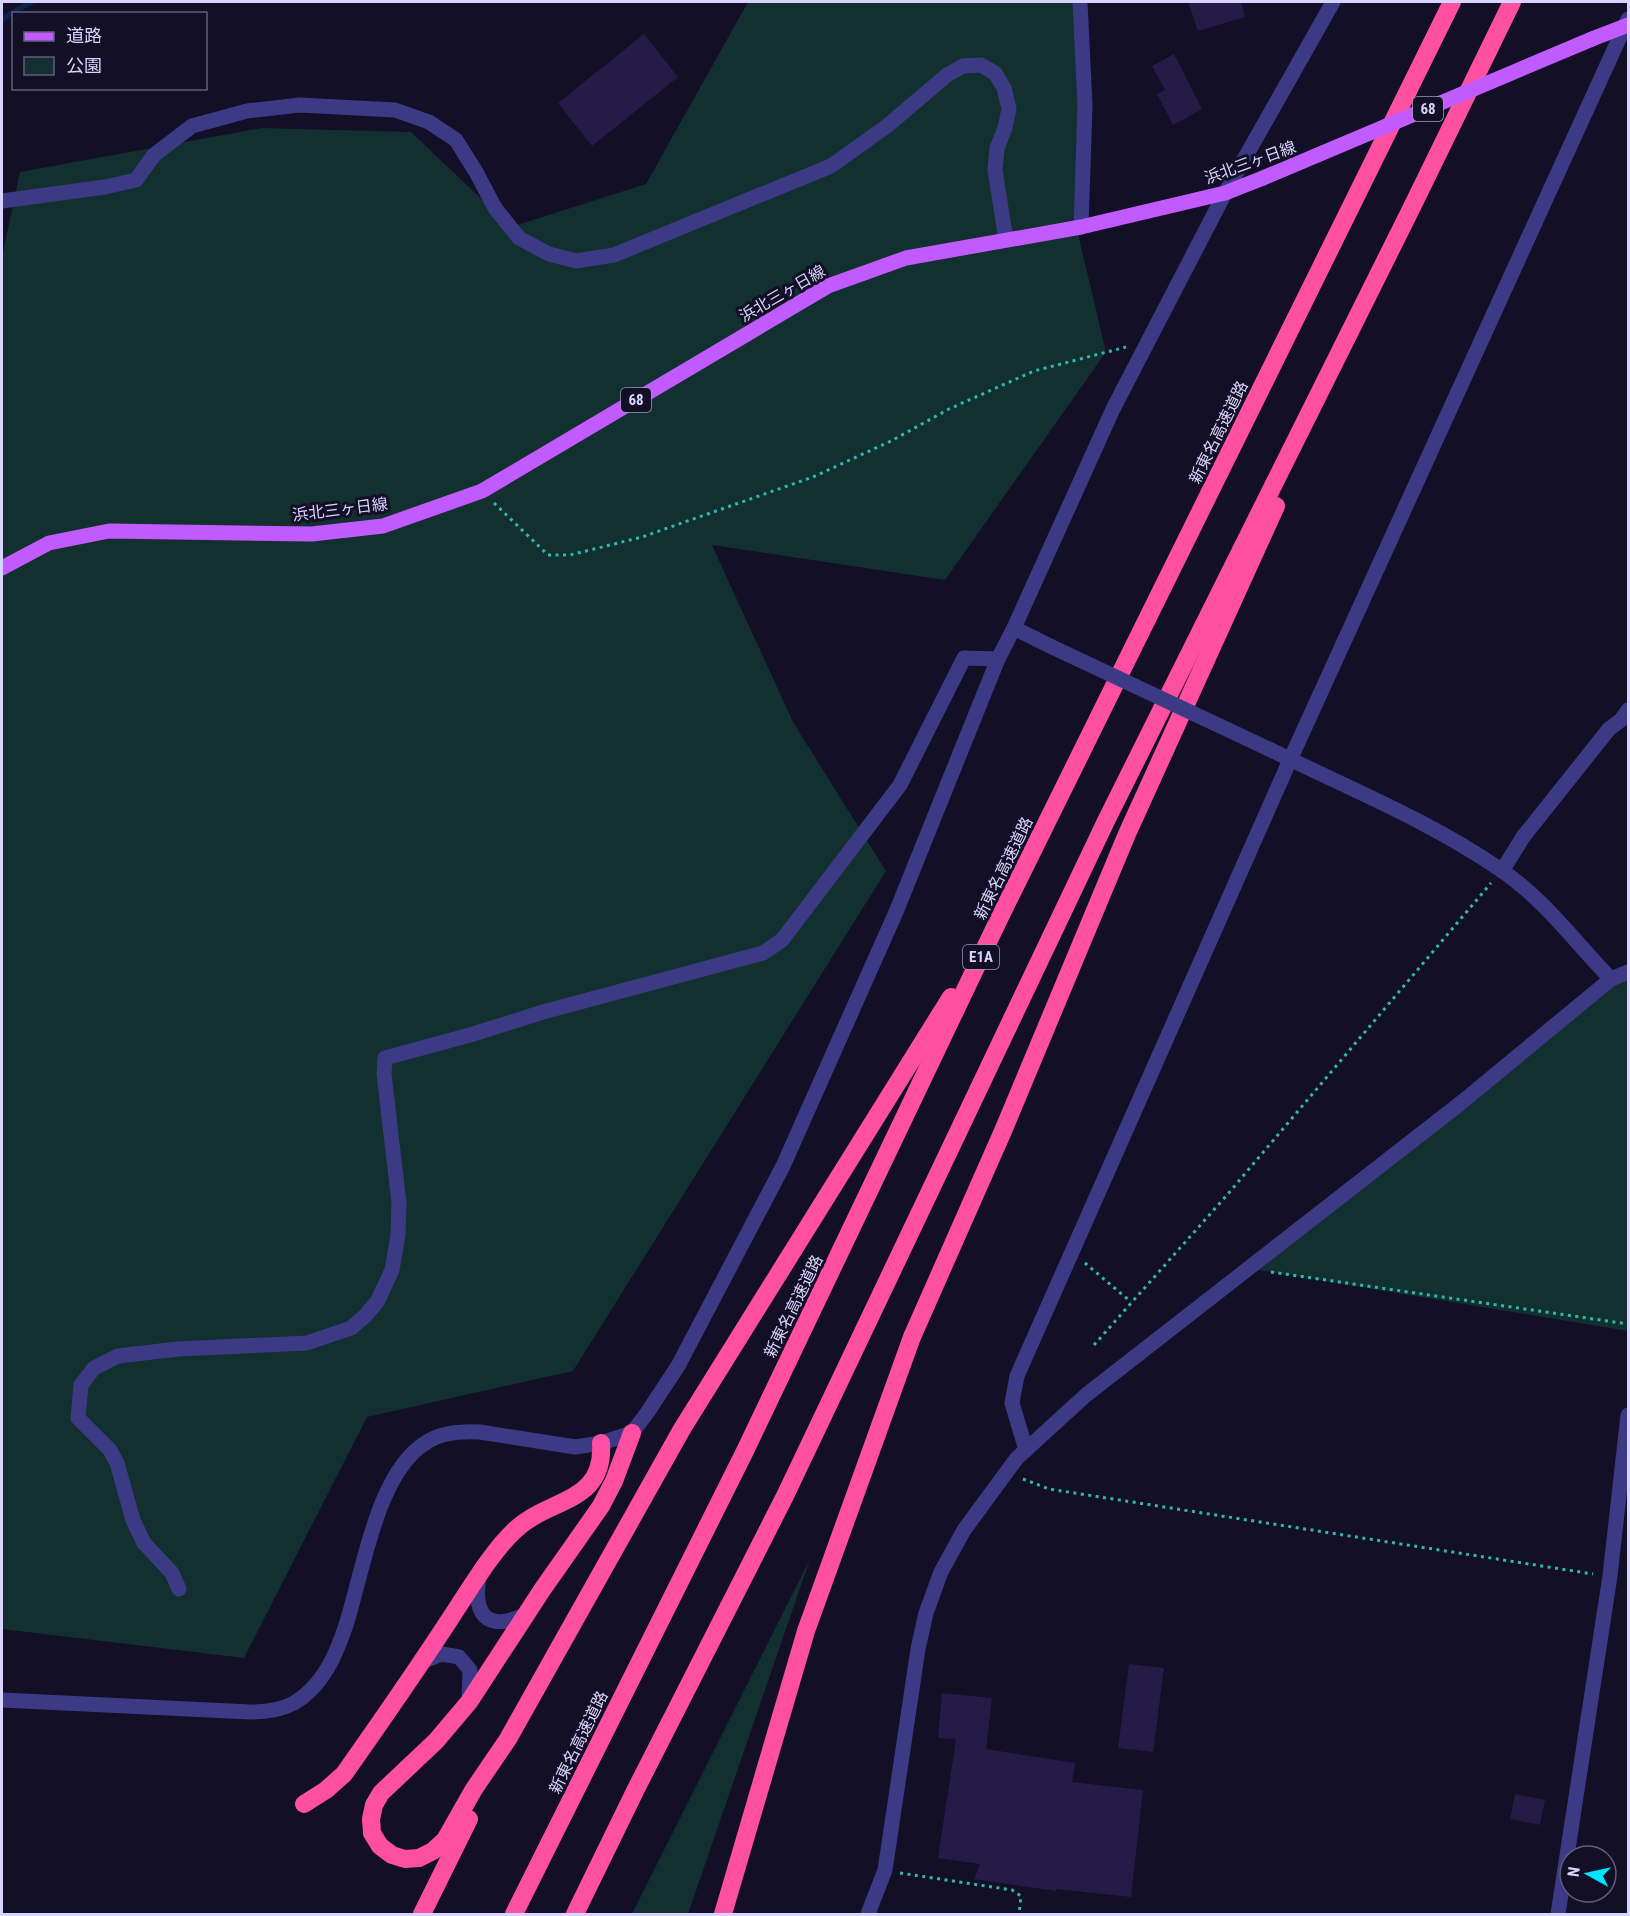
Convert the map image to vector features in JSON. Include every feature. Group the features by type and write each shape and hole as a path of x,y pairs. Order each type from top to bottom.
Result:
{"highway":[{"name":"新東名高速道路","path":"514,1914 745,1451 999,919 1452,2"},
{"path":"575,1914 785,1496 1106,821 1512,2"},
{"path":"723,1914 806,1631 912,1337 1003,1131 1127,834 1411,209"},
{"path":"422,1914 508,1739 682,1430 999,919"},
{"path":"508,1739 474,1789 445,1840 433,1851 419,1858 405,1858 392,1855 380,1846 372,1833 371,1819 374,1805 381,1793 436,1741 469,1702 525,1615 601,1506 614,1481 632,1433"},
{"path":"304,1804 326,1790 344,1774 479,1576 514,1530 530,1518 579,1493 591,1483 598,1472 602,1458 602,1443"}],"main road":[{"name":"浜北三ヶ日線","path":"2,568 49,543 109,531 324,533 383,526 482,491 828,286 906,258 1081,227 1225,193 1627,24"}],"street":[{"path":"1080,2 1085,106 1081,227"},
{"path":"2,1700 250,1713 273,1710 294,1703 320,1680 334,1659 386,1491 401,1465 413,1452 434,1438 465,1431 480,1431 575,1447 602,1443 632,1433 678,1366 783,1166 896,912 998,660 1113,409 1225,193 1333,2"},
{"path":"1026,1450 1012,1403 1017,1376 1290,760 1627,24"},
{"path":"2,201 136,180 154,155 192,126 248,111 300,105 395,110 429,122 456,140 495,208 519,238 549,254 576,261 614,255 831,166 887,126 947,75 963,66 981,65 995,73 1004,88 1009,109 997,148 995,170 1006,240"},
{"path":"1014,628 1408,817 1502,871 1569,932 1611,979"},
{"path":"179,1589 172,1573 144,1543 133,1520 117,1463 110,1450 78,1418 81,1385 94,1368 118,1356 178,1349 307,1343 351,1328 377,1302 392,1270 398,1235 399,1203 384,1074 385,1058 543,1012 764,953 782,940 900,785 964,658 998,660"},
{"path":"1502,871 1523,837 1609,729 1629,710"},
{"path":"868,1914 885,1870 918,1648 926,1613 941,1572 964,1530 1005,1473 1026,1450 1086,1395 1462,1102 1611,979 1629,972"},
{"path":"1558,1914 1610,1576 1629,1415"},
{"path":"479,1576 478,1608 483,1615 490,1620 504,1621 525,1615"},
{"path":"421,1662 442,1654 459,1657 470,1670 469,1702"}],"path":[{"path":"482,491 548,555 570,555 642,537 813,477 891,441 949,409 1034,371 1150,340"},
{"path":"1094,1345 1227,1195 1502,871"},
{"path":"1072,1253 1131,1302"},
{"path":"1248,1268 1629,1324"},
{"path":"1005,1473 1049,1489 1610,1576"},
{"path":"885,1870 1012,1890 1021,1896 1019,1914"}],"green space":[{"path":"748,2 1077,2 1079,238 1106,352 945,580 712,545 793,722 886,871 573,1371 367,1417 244,1658 2,1629 2,257 20,172 262,128 411,132 511,227 646,184"},
{"path":"1628,976 1628,1331 1258,1270 1606,983"},
{"path":"810,1559 688,1914 632,1914"}],"building":[{"path":"1188,2 1241,2 1245,17 1198,31"},
{"path":"644,34 678,77 592,146 558,103"},
{"path":"1174,54 1202,109 1173,125 1157,94 1165,90 1152,66"},
{"path":"1129,1664 1164,1668 1153,1752 1118,1748"},
{"path":"942,1693 992,1698 986,1749 1075,1763 1072,1782 1143,1790 1131,1897 1056,1889 1056,1891 974,1879 980,1864 938,1858 956,1739 938,1738"},
{"path":"1515,1794 1545,1800 1540,1825 1510,1819"}],"waterway":[{"path":"13,12 32,2"},
{"path":"2,21 12,12"}]}
